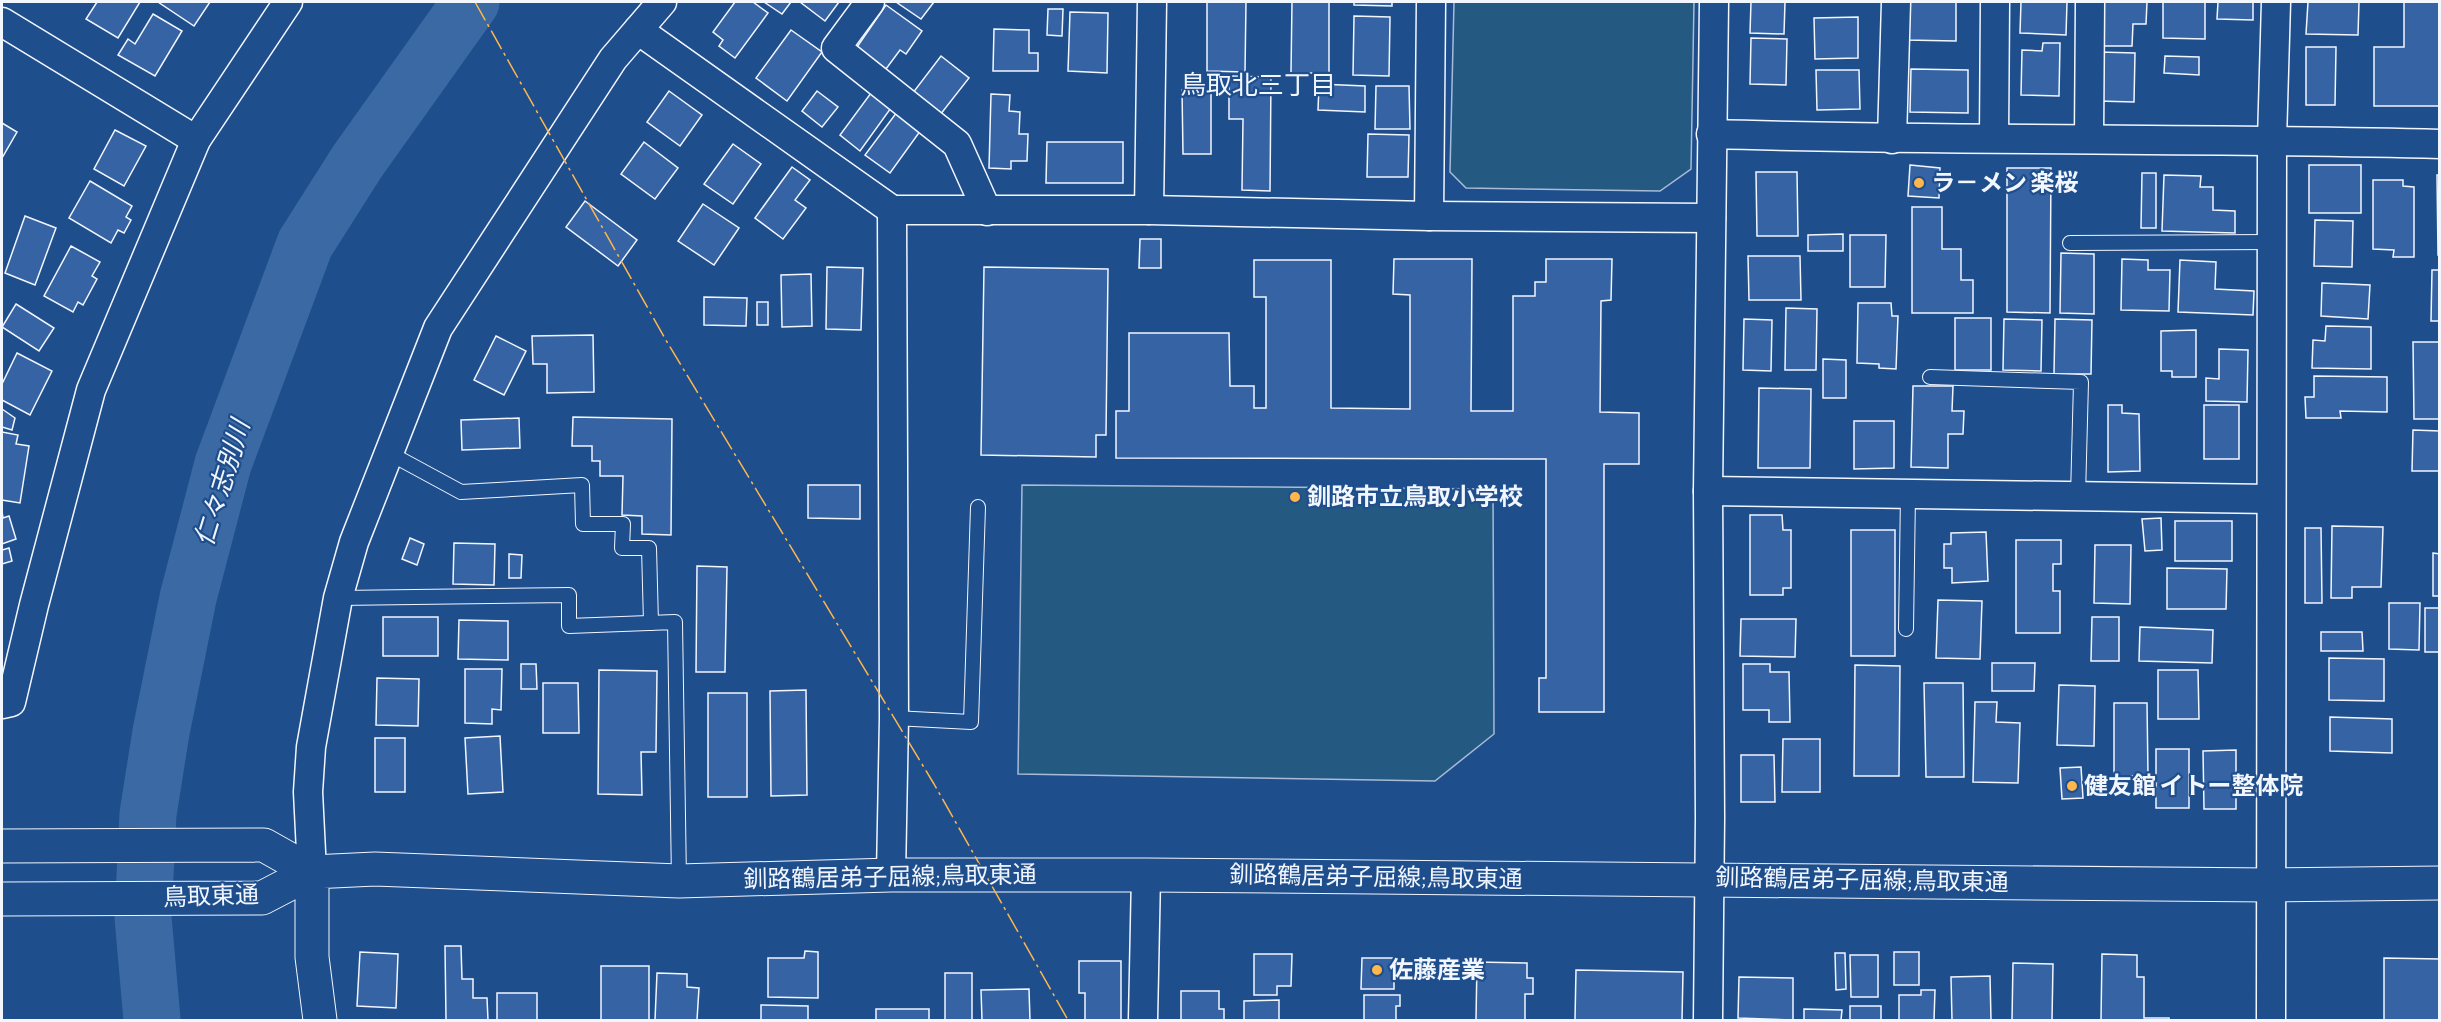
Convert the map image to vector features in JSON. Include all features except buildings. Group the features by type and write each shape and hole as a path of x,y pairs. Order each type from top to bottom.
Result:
{"main road":[{"name":"鳥取東通","path":"11,846 264,845 312,872"},
{"name":"釧路鶴居弟子屈線;鳥取東通","path":"312,872 375,869 679,881 891,875 1146,875 1504,879 1710,878 2271,885 2439,883"},
{"name":"鳥取東通","path":"11,899 262,898 312,872"},
{"path":"312,872 312,957 320,1020"}],"street":[{"path":"2,704 11,702 34,605 91,390 196,140 288,2"},
{"path":"312,872 308,792 311,747 338,598 354,542 438,328 613,59 662,2"},
{"path":"870,2 836,48 957,144 987,211"},
{"path":"1149,210 1152,2"},
{"path":"1429,216 1431,2"},
{"path":"1708,1020 1710,878 1708,490 1713,2"},
{"path":"1892,139 1896,2"},
{"path":"1994,137 1995,2"},
{"path":"2089,138 2090,2"},
{"path":"2271,1020 2272,140 2276,2"},
{"path":"2,22 196,140"},
{"path":"638,30 892,210 1149,210 1429,216 1711,218"},
{"path":"1711,134 1892,139 1994,137 2439,144"},
{"path":"891,875 894,717 892,210"},
{"path":"1708,490 2271,499"},
{"path":"1143,1020 1146,875"}],"lane":[{"path":"2070,243 2272,242"},
{"path":"1930,377 2082,382 2078,496"},
{"path":"389,453 461,492 582,485 583,524 623,524 622,548 649,548 651,623"},
{"path":"1906,629 1908,494"},
{"path":"894,717 971,722 978,507"},
{"path":"338,598 569,595 569,626 675,622 679,881"}],"shaded area":[{"path":"1454,2 1694,2 1691,169 1660,191 1466,188 1450,172"},
{"path":"1022,485 1493,489 1494,734 1435,781 1018,774"}],"waterway":[{"name":"仁々志別川","path":"152,1020 143,917 148,814 161,732 188,598 223,464 305,244 357,162 471,2"}],"power":[{"path":"475,2 667,342 934,784 1068,1020"}],"place":[{"name":"ラ－メン 楽桜","path":"1919,183"},
{"name":"釧路市立鳥取小学校","path":"1295,497"},
{"name":"健友館 イトー整体院","path":"2072,786"},
{"name":"佐藤産業","path":"1377,970"}],"district":[{"name":"鳥取北三丁目","path":"1258,85"}]}
